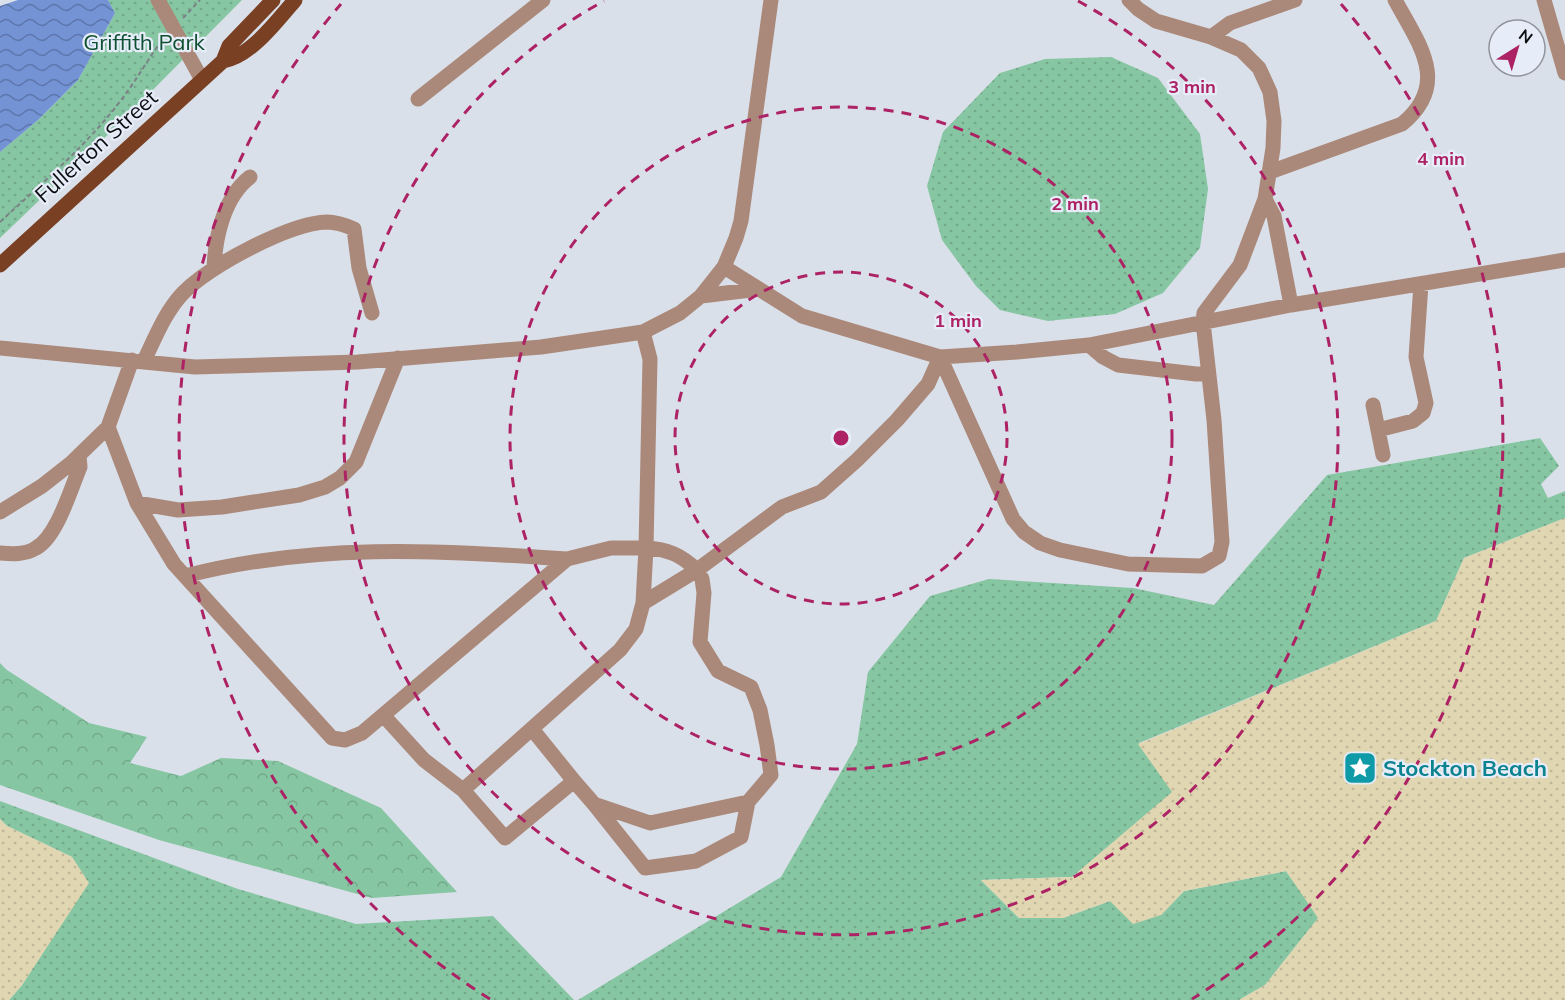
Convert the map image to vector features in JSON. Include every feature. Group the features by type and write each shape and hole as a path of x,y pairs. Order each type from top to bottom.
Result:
{"main road":[{"name":"Fullerton Street","path":"0,265 223,61 229,46 273,0"},
{"name":"Fullerton Street","path":"223,61 234,59 246,50 295,0"}],"lane":[{"path":"158,0 202,80"},
{"path":"418,99 543,0"},
{"path":"0,348 195,367 358,362 542,347 643,332 680,313 701,296 724,267 736,238 741,221 771,0"},
{"path":"940,357 1013,519 1024,532 1040,543 1060,550 1128,564 1202,566 1219,556 1222,542 1214,420 1203,322 1204,313 1240,266 1265,199 1270,172 1274,121 1270,92 1259,68 1240,50 1211,37 1156,21 1129,0"},
{"path":"1211,37 1230,23 1295,0"},
{"path":"1270,172 1402,124 1415,113 1426,97 1429,75 1420,47 1395,0"},
{"path":"1544,0 1565,73"},
{"path":"214,269 215,252 226,209 240,185 250,177"},
{"path":"1265,199 1274,216 1291,305"},
{"path":"0,512 42,486 80,455 108,427 138,360 183,293 214,269 252,248 289,231 325,222 340,223 354,229 359,268 372,314"},
{"path":"724,267 801,316 940,357 1089,345 1291,305 1565,260"},
{"path":"1378,429 1413,420 1423,413 1426,402 1416,357 1421,284"},
{"path":"701,296 759,289"},
{"path":"463,790 620,650 636,629 643,603 646,548 650,359 643,332"},
{"path":"1089,345 1103,357 1118,365 1196,374 1207,373"},
{"path":"643,603 697,570 782,507 821,492 897,420 928,384 940,357"},
{"path":"137,503 178,510 222,507 299,495 325,487 340,478 356,462 398,358"},
{"path":"1373,405 1383,454"},
{"path":"108,427 137,503 174,564 332,738 345,740 362,733 567,559"},
{"path":"0,553 17,554 37,548 48,538 80,467 80,455"},
{"path":"185,576 227,565 336,552 441,551 567,559 611,548 646,548 670,552 684,557 697,570 702,579 704,593 700,642 718,671 751,687 760,710 771,775 748,802 741,837 696,861 645,868 532,729"},
{"path":"383,715 423,760 463,790 505,838 574,781"},
{"path":"594,804 650,824 748,802"}],"path":[{"path":"0,222 73,156 138,79 154,51 200,0"}],"green space":[{"name":"Griffith Park","path":"108,0 242,0 121,122 0,238 0,152 38,120 78,80 115,13"},
{"path":"1111,57 1158,78 1200,134 1208,189 1200,248 1163,293 1115,314 1048,321 1000,310 976,286 942,240 927,186 943,132 1000,73 1045,59"},
{"path":"1540,438 1559,466 1541,484 1548,498 1565,491 1565,518 1464,558 1436,621 1139,743 1173,792 1072,877 981,880 1019,918 1063,918 1110,901 1161,915 1184,891 1286,871 1319,917 1265,985 1239,1000 578,1000 781,877 857,744 868,672 930,596 989,579 1133,588 1214,605 1327,475"},
{"path":"0,663 7,670 89,723 147,737 130,763 181,776 221,758 278,761 381,808 457,892 372,898 159,840 0,785"},
{"path":"0,801 238,889 356,924 493,916 574,1000 9,1000 22,985 88,883 72,857 7,826 0,819"}],"sand":[{"name":"Stockton Beach","path":"1565,518 1565,1000 1239,1000 1265,985 1318,918 1286,871 1184,891 1161,915 1133,924 1110,901 1063,918 1019,918 981,880 1072,877 1172,792 1138,744 1436,621 1464,558"},
{"path":"0,819 7,826 72,857 89,883 22,985 9,1000 0,1000"}],"water":[{"path":"18,0 108,0 115,13 78,80 38,120 0,152 0,6"}],"place":[{"name":"Stockton Beach","path":"1360,768"}]}
